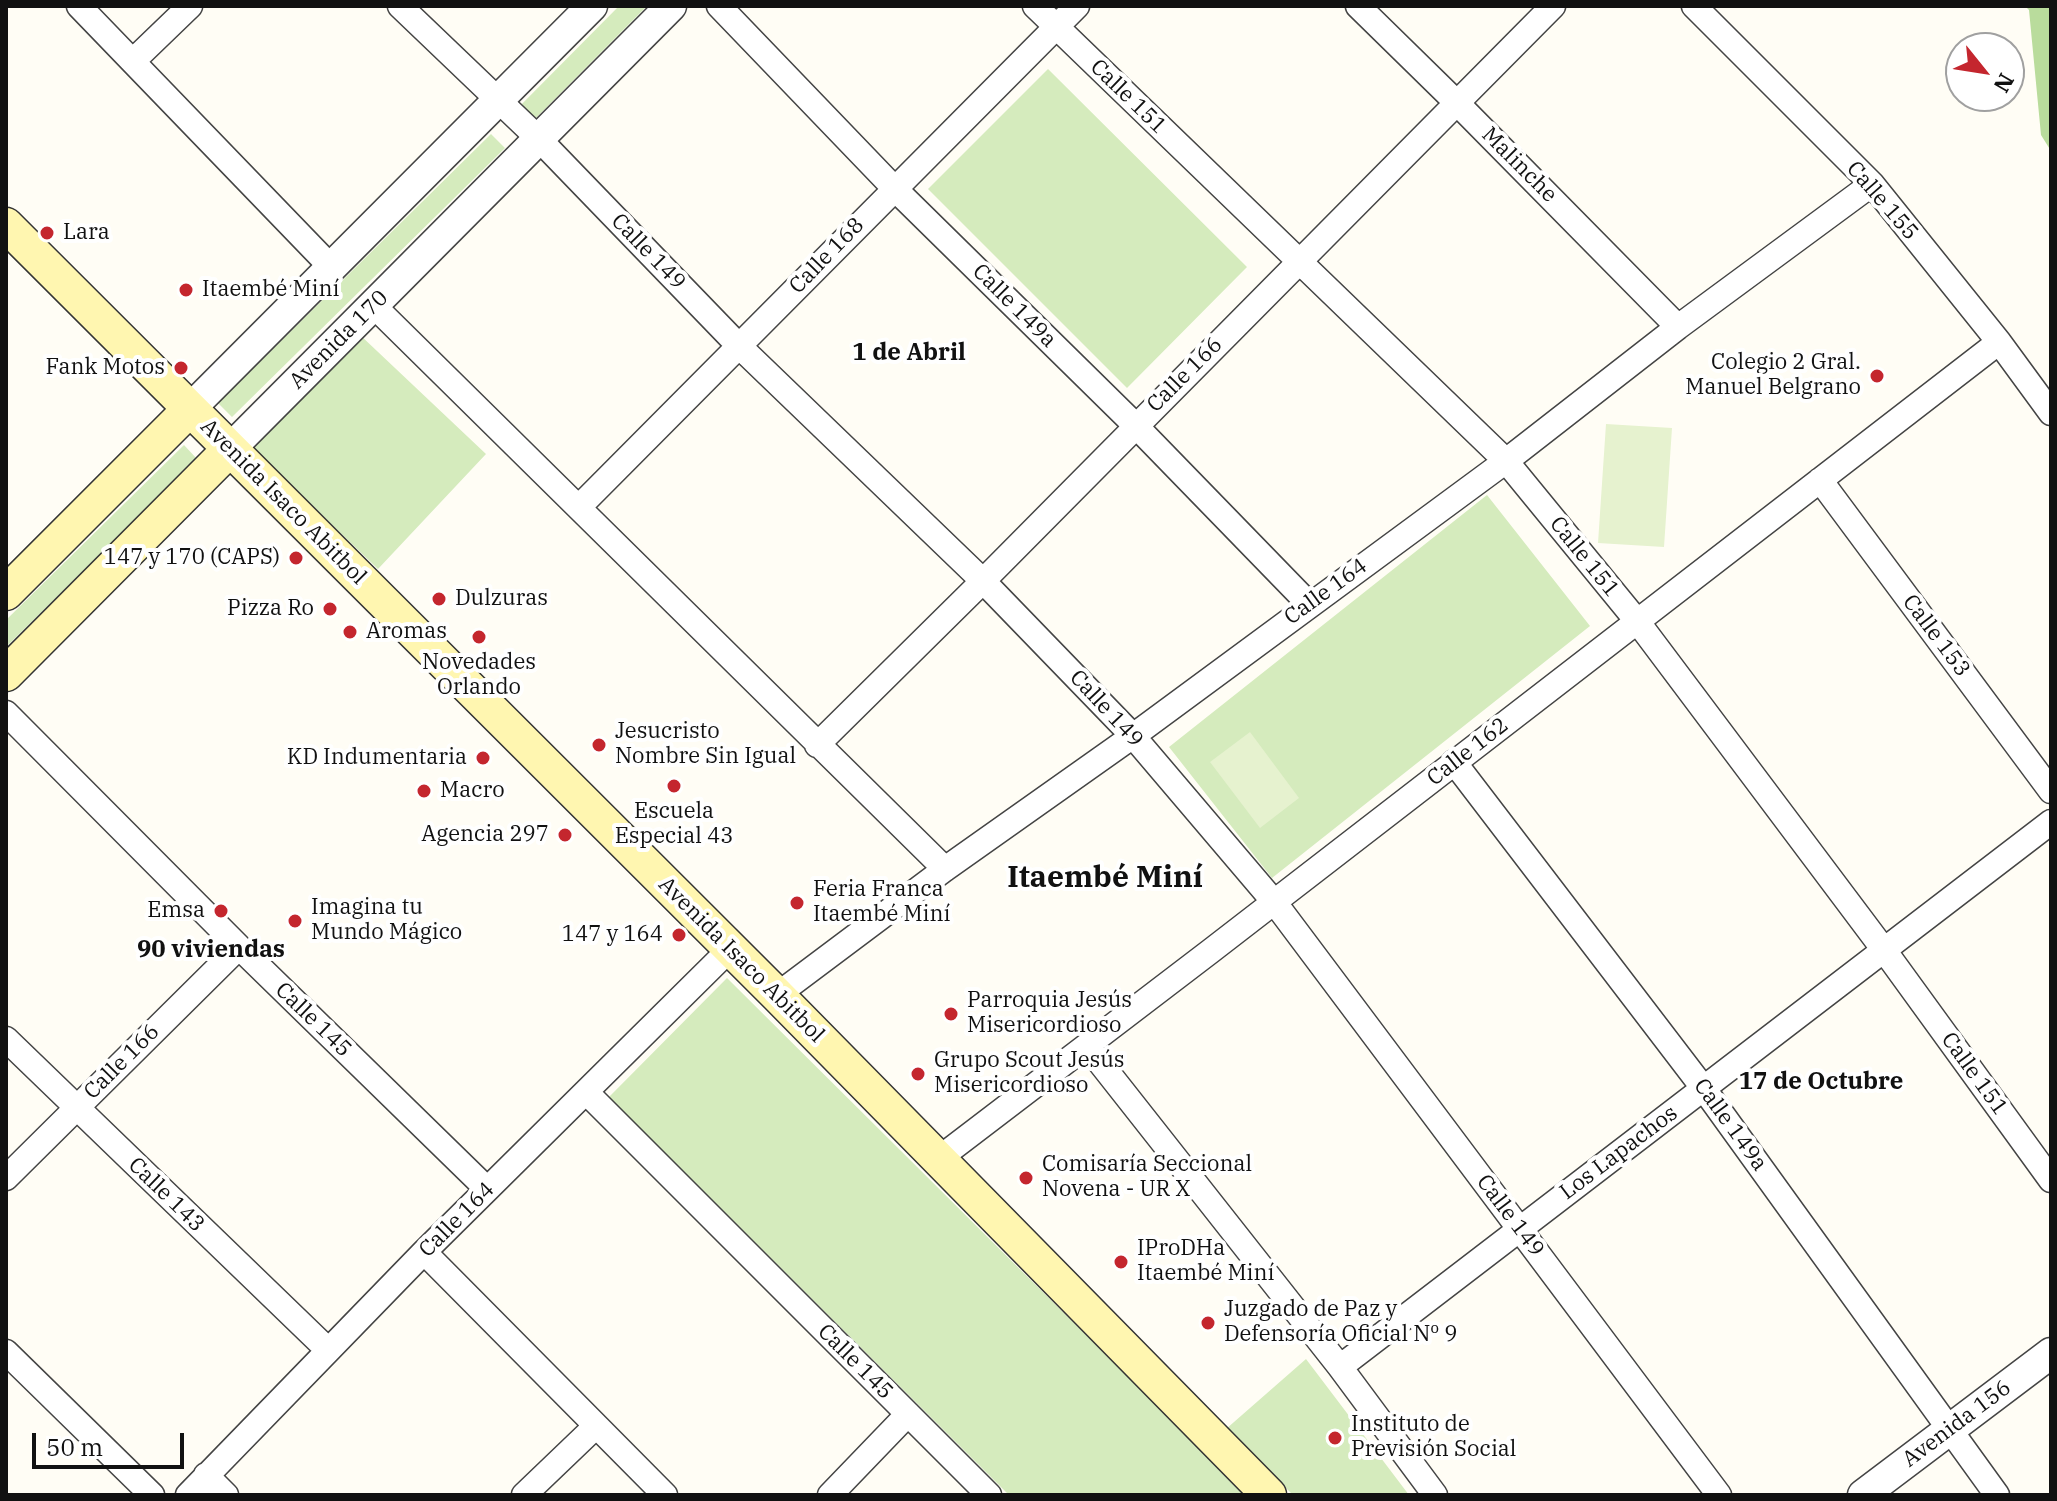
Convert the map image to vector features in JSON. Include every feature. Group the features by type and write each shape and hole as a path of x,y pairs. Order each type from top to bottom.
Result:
{"main road":[{"name":"Avenida Isaco Abitbol","path":"6,225 777,995 1269,1495"},
{"path":"6,593 190,409"},
{"name":"Avenida 170","path":"6,674 230,449"}],"street":[{"path":"79,6 331,267"},
{"path":"133,61 190,6"},
{"name":"Calle 149","path":"400,6 539,139 739,346 983,581 1133,736 1275,903 1719,1495"},
{"path":"190,409 592,6"},
{"name":"Avenida 170","path":"230,449 671,6"},
{"name":"Calle 149a","path":"719,6 894,188 1135,425 1309,604"},
{"name":"Calle 151","path":"1035,6 1506,461 1637,621 1884,950 2051,1180"},
{"name":"Calle 168","path":"579,507 1077,6"},
{"name":"Malinche","path":"1358,6 1678,327"},
{"name":"Calle 166","path":"817,745 1553,6"},
{"name":"Calle 155","path":"1694,6 1872,184 1999,342 2051,413"},
{"name":"Calle 164","path":"777,995 1506,461 1678,327 1872,184"},
{"path":"373,305 945,869"},
{"name":"Calle 162","path":"937,1160 1275,903 1999,342"},
{"name":"Calle 153","path":"1820,480 2051,791"},
{"name":"Calle 145","path":"6,713 239,947 487,1189"},
{"name":"Calle 149a","path":"1454,762 1704,1089 1997,1495"},
{"name":"Los Lapachos","path":"1340,1367 2051,822"},
{"name":"Calle 166","path":"6,1178 239,947"},
{"name":"Calle 164","path":"188,1495 424,1252 730,949"},
{"name":"Calle 143","path":"6,1039 328,1350"},
{"path":"1087,1046 1340,1367 1435,1495"},
{"name":"Calle 145","path":"586,1092 989,1495"},
{"path":"424,1252 665,1495"},
{"path":"6,1352 152,1495"},
{"name":"Avenida 156","path":"1863,1495 2051,1353"},
{"path":"830,1495 908,1414"},
{"path":"524,1495 596,1426"},
{"path":"206,1475 226,1495"}],"green space":[{"path":"619,6 647,6 525,129 511,115"},
{"path":"2025,6 2051,6 2051,151 2041,135 2029,10"},
{"path":"1048,69 1247,267 1127,388 928,189"},
{"path":"491,134 505,148 232,417 218,403"},
{"path":"359,334 486,454 378,569 252,448"},
{"path":"1606,424 1672,428 1664,547 1598,543"},
{"path":"184,445 197,459 6,647 6,620"},
{"path":"1487,495 1590,626 1272,878 1169,747"},
{"path":"1250,732 1299,798 1260,828 1210,762"},
{"path":"727,978 1247,1495 1009,1495 609,1097"},
{"path":"1306,1359 1409,1495 1293,1495 1226,1429"}],"place":[{"name":"Lara","path":"47,233"},
{"name":"Itaembé Miní","path":"186,290"},
{"name":"Fank Motos","path":"181,368"},
{"name":"Colegio 2 Gral. Manuel Belgrano","path":"1877,376"},
{"name":"147 y 170 (CAPS)","path":"296,558"},
{"name":"Dulzuras","path":"439,599"},
{"name":"Pizza Ro","path":"330,609"},
{"name":"Aromas","path":"350,632"},
{"name":"Novedades Orlando","path":"479,637"},
{"name":"Jesucristo Nombre Sin Igual","path":"599,745"},
{"name":"KD Indumentaria","path":"483,758"},
{"name":"Escuela Especial 43","path":"674,786"},
{"name":"Macro","path":"424,791"},
{"name":"Agencia 297","path":"565,835"},
{"name":"Feria Franca Itaembé Miní","path":"797,903"},
{"name":"Emsa","path":"221,911"},
{"name":"Imagina tu Mundo Mágico","path":"295,921"},
{"name":"147 y 164","path":"679,935"},
{"name":"Parroquia Jesús Misericordioso","path":"951,1014"},
{"name":"Grupo Scout Jesús Misericordioso","path":"918,1074"},
{"name":"Comisaría Seccional Novena - UR X","path":"1026,1178"},
{"name":"IProDHa Itaembé Miní","path":"1121,1262"},
{"name":"Juzgado de Paz y Defensoría Oficial Nº 9","path":"1208,1323"},
{"name":"Instituto de Previsión Social","path":"1335,1438"}],"district":[{"name":"1 de Abril","path":"909,353"},
{"name":"Itaembé Miní","path":"1105,878"},
{"name":"90 viviendas","path":"211,950"},
{"name":"17 de Octubre","path":"1821,1082"}]}
